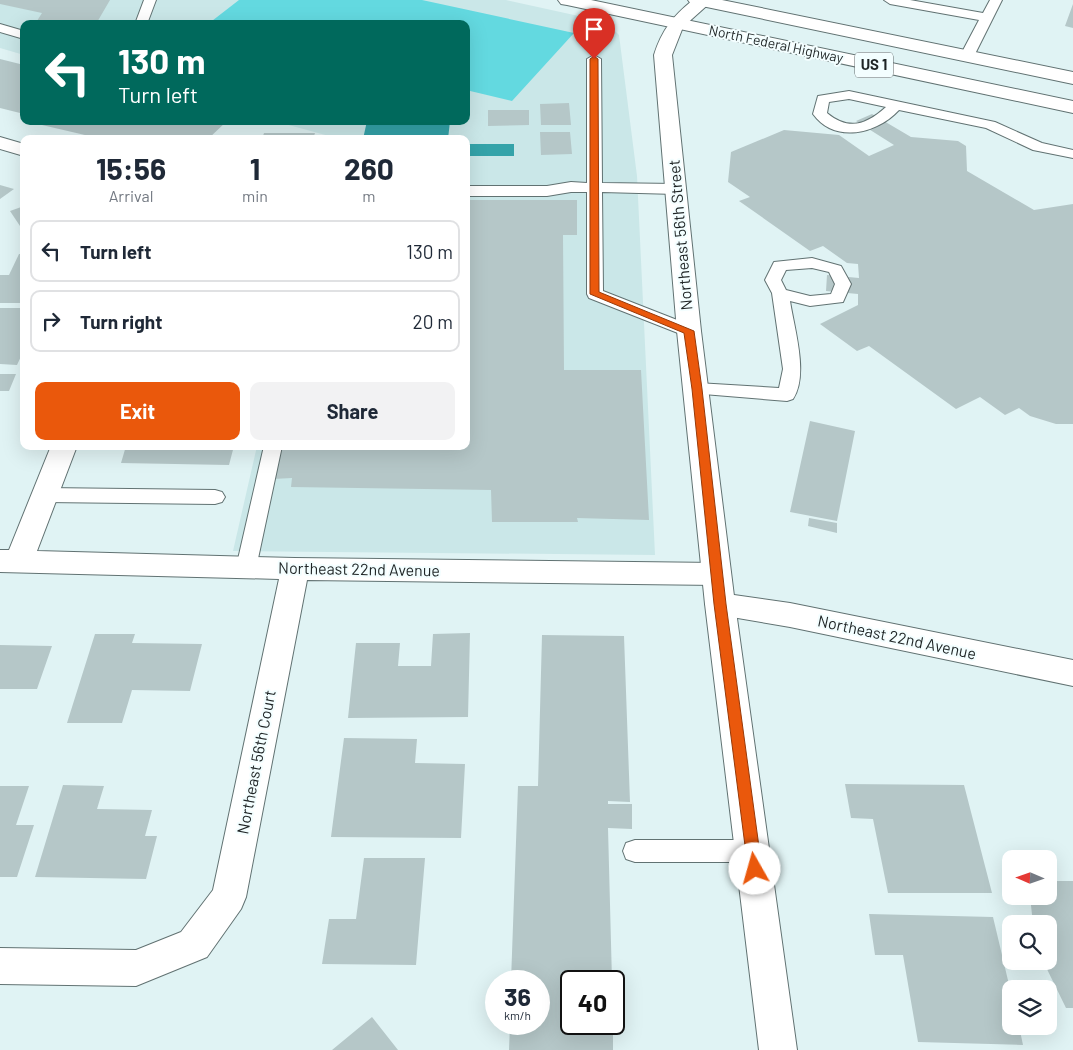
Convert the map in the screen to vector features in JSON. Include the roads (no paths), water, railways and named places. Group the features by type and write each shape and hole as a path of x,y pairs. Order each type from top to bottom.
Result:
{"street":[{"name":"North Federal Highway","path":"567,0 1073,107"},
{"name":"North Federal Highway","path":"702,0 1073,78"},
{"name":"Northeast 56th Street","path":"702,0 675,23 668,36 663,55 689,331 720,604 778,1050"},
{"path":"0,143 20,149"},
{"path":"9,562 45,495 62,450"},
{"name":"Northeast 22nd Avenue","path":"9,562 295,569 717,574"},
{"name":"Northeast 56th Court","path":"0,966 136,968 194,945 229,897 295,569"},
{"name":"Northeast 22nd Avenue","path":"720,604 790,615 1073,673"}],"lane":[{"path":"142,20 150,0"},
{"path":"890,0 987,18"},
{"path":"967,56 996,0"},
{"path":"0,28 20,33"},
{"path":"594,59 593,187 595,294 689,331"},
{"path":"896,105 886,116 858,129 837,126 820,114 823,99 849,95 896,105 990,125 1038,147 1073,154"},
{"path":"470,191 546,191 593,187 676,188"},
{"path":"697,389 787,395 792,368 780,293"},
{"path":"246,568 272,450"},
{"path":"45,495 215,497"},
{"path":"635,851 752,851"}]}
